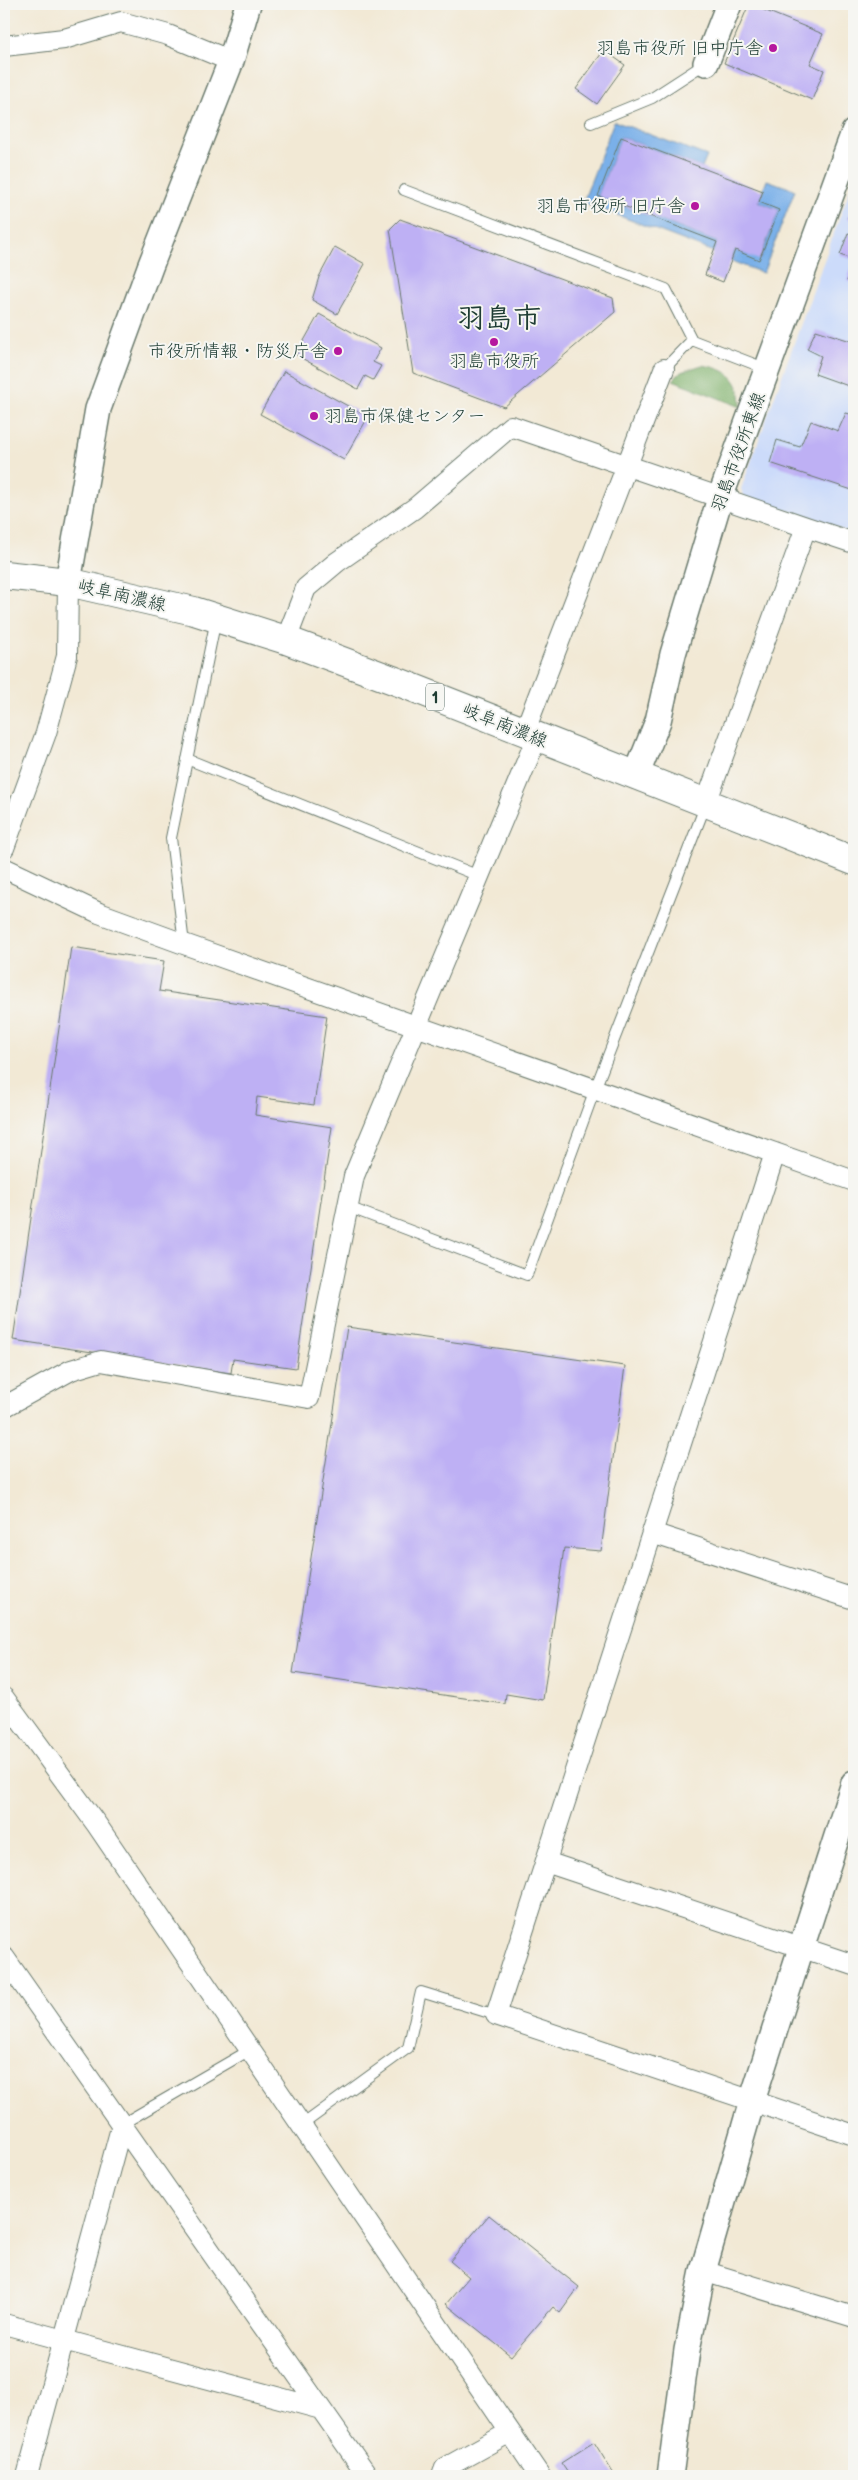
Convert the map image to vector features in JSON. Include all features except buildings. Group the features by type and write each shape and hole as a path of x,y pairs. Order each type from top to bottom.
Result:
{"main road":[{"name":"岐阜南濃線","path":"4,576 68,582 194,611 286,640 401,683 854,861"}],"street":[{"path":"4,848 46,733 67,656 68,582 98,409 150,267 231,61 248,4"},
{"path":"706,64 729,4"},
{"path":"4,46 64,38 121,22 168,35 231,61"},
{"name":"羽島市役所東線","path":"636,776 658,721 673,654 720,498 854,132"},
{"path":"4,1407 71,1370 101,1361 309,1398 354,1176 479,876 626,464 664,369"},
{"path":"286,640 306,588 337,562 415,508 511,426 854,543"},
{"path":"706,803 806,527"},
{"path":"4,868 99,913 854,1181"},
{"path":"775,1153 496,2015 854,2135"},
{"path":"652,1533 854,1598"},
{"path":"4,1698 97,1826 540,2476"},
{"path":"670,2476 687,2350 704,2271 752,2101 800,1946 854,1783"},
{"path":"546,1862 854,1965"},
{"path":"4,1958 368,2476"},
{"path":"27,2476 122,2124"},
{"path":"704,2271 854,2317"},
{"path":"4,2324 321,2409"},
{"path":"442,2476 445,2468 510,2432"}],"lane":[{"path":"591,123 652,98 706,64"},
{"path":"404,190 666,289 692,340 768,369"},
{"path":"664,369 692,340"},
{"path":"184,944 171,838 216,619"},
{"path":"187,759 479,876"},
{"path":"348,1207 527,1275 595,1089 706,803"},
{"path":"302,2125 408,2048 421,1992 496,2015"},
{"path":"122,2124 250,2050"}],"shaded area":[{"path":"854,178 854,535 820,520 745,498 741,489"}],"green space":[{"path":"702,365 719,369 732,377 739,389 741,407 673,380 681,372"}],"water":[{"path":"614,121 707,156 702,168 621,137 598,196 717,242 714,252 583,202"},
{"path":"767,180 795,190 763,273 731,261 735,250 760,259 779,210 759,202"}],"place":[{"name":"羽島市役所 旧中庁舎","path":"773,48"},
{"name":"羽島市役所 旧庁舎","path":"695,206"},
{"name":"羽島市役所","path":"494,342"},
{"name":"市役所情報・防災庁舎","path":"338,351"},
{"name":"羽島市保健センター","path":"314,416"}],"district":[{"name":"羽島市","path":"499,317"}]}
